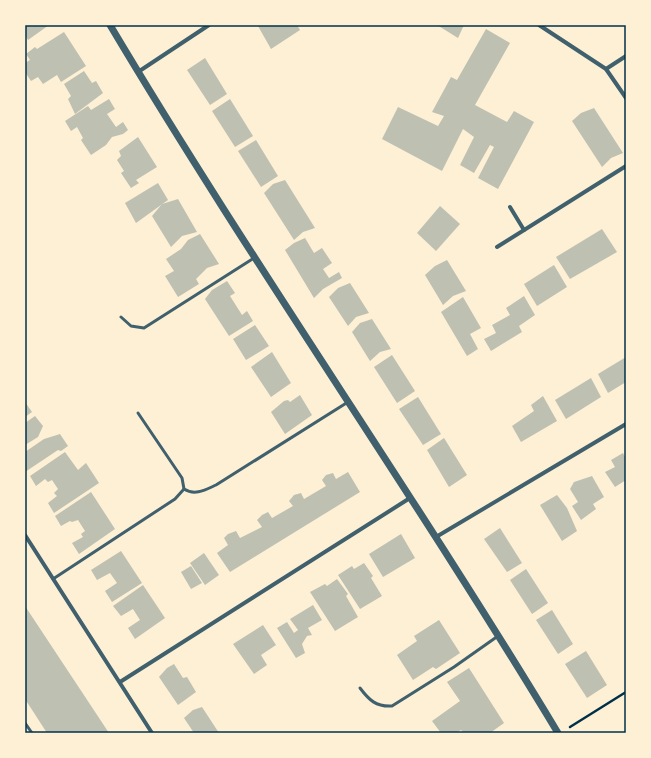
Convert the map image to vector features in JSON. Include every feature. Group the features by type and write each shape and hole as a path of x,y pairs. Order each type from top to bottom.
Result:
{"street":[{"path":"110,25 255,257 499,635 558,733"},
{"path":"138,72 209,25"},
{"path":"539,25 606,69 626,98"},
{"path":"606,69 626,56"},
{"path":"497,247 626,166"},
{"path":"510,207 524,230"},
{"path":"436,537 626,424"},
{"path":"120,682 410,498"},
{"path":"25,535 152,733"}],"lane":[{"path":"121,317 132,326 144,328 255,257"},
{"path":"138,414 182,478 184,489 191,493 200,492 216,485 349,402"},
{"path":"53,579 175,499 184,489"},
{"path":"360,688 371,702 383,706 392,706 454,667 499,635"},
{"path":"25,723 32,733"}],"path":[{"path":"567,729 626,692"}],"building":[{"path":"25,25 49,25 28,40 25,35"},
{"path":"297,25 300,30 271,49 258,26"},
{"path":"437,25 464,25 458,38"},
{"path":"486,29 510,43 475,105 507,122 514,111 534,122 498,189 478,178 494,147 490,145 474,173 460,165 474,137 463,129 442,171 382,139 398,107 438,126 444,116 432,112 451,77 457,80"},
{"path":"64,32 86,66 61,82 57,75 43,84 38,77 31,81 25,72 25,63 30,60 26,54 35,47 37,49"},
{"path":"205,58 227,94 210,105 187,70"},
{"path":"84,71 92,83 96,81 103,93 75,114 68,99 71,96 64,84"},
{"path":"109,99 115,109 107,114 116,127 123,122 128,130 123,134 112,137 106,145 91,155 81,140 83,138 77,127 71,131 65,121 88,106 91,110"},
{"path":"230,99 253,136 235,147 212,111"},
{"path":"594,108 623,153 611,158 602,167 572,121 581,113"},
{"path":"138,137 157,167 136,180 139,183 131,188 121,173 124,171 117,160 121,156 119,151"},
{"path":"256,140 278,176 261,187 238,151"},
{"path":"285,180 315,228 303,232 294,240 264,193 273,184"},
{"path":"158,183 168,200 136,223 125,203"},
{"path":"178,199 197,232 182,236 171,247 152,216 162,204"},
{"path":"440,206 460,224 436,251 417,233"},
{"path":"602,229 617,252 570,279 556,257"},
{"path":"200,234 219,264 207,268 196,279 199,284 178,297 165,276 174,271 166,259 181,249 188,240"},
{"path":"305,238 314,253 322,248 332,263 323,269 329,278 339,272 342,278 323,289 314,298 285,250 294,243"},
{"path":"447,260 466,291 453,296 443,305 425,275 435,266"},
{"path":"554,265 567,287 537,306 524,284"},
{"path":"227,281 235,293 230,296 242,315 247,311 253,321 229,336 205,299 212,290"},
{"path":"350,283 369,313 356,317 348,326 329,297 338,288"},
{"path":"524,296 535,315 519,326 522,332 491,351 484,339 496,333 492,325 510,315 506,308"},
{"path":"463,297 481,328 470,334 478,349 467,356 441,312"},
{"path":"372,319 391,349 380,352 370,361 352,332 360,323"},
{"path":"255,325 269,346 246,360 233,339"},
{"path":"272,352 291,383 271,397 251,367"},
{"path":"392,355 415,391 397,403 374,367"},
{"path":"626,357 626,382 608,393 598,374"},
{"path":"591,378 601,397 566,419 555,400"},
{"path":"300,395 312,415 285,434 271,412 284,401 288,400 290,402"},
{"path":"543,396 557,421 521,442 512,426 534,411 531,405"},
{"path":"418,397 441,434 423,445 399,409"},
{"path":"25,402 32,412 25,417"},
{"path":"35,416 43,426 38,437 25,445 25,423"},
{"path":"60,434 68,446 61,451 58,450 25,472 25,452 44,439"},
{"path":"444,438 467,475 449,487 427,450"},
{"path":"65,452 78,470 86,463 99,483 54,513 48,503 57,496 54,493 58,489 52,480 48,482 45,479 36,486 30,476"},
{"path":"623,453 626,459 626,480 615,487 605,472 615,467 611,460"},
{"path":"348,472 360,492 230,572 217,553 228,545 224,538 228,534 236,531 240,538 262,527 257,520 262,515 268,512 272,518 293,506 289,501 294,495 301,493 304,499 326,486 322,480 326,475 333,473 336,479"},
{"path":"592,476 604,497 593,504 596,509 581,520 572,506 578,502 570,489 574,482"},
{"path":"91,492 115,529 79,554 72,543 83,537 81,534 85,531 78,520 72,522 70,521 61,526 55,516"},
{"path":"557,495 567,508 577,531 562,541 540,505"},
{"path":"500,528 522,563 507,572 484,539"},
{"path":"401,534 415,558 383,577 369,554"},
{"path":"121,551 142,583 112,602 105,591 117,583 110,573 97,580 91,570"},
{"path":"204,553 219,575 205,585 190,563"},
{"path":"364,563 373,576 371,578 382,596 360,609 338,575 352,566 354,569"},
{"path":"191,566 202,583 191,589 181,572"},
{"path":"526,569 548,603 532,614 510,580"},
{"path":"337,579 348,594 346,596 358,617 335,631 310,592 325,584 327,586"},
{"path":"143,585 165,618 135,639 128,628 140,620 133,609 121,616 113,606"},
{"path":"313,605 322,620 308,628 312,635 307,636 302,644 305,653 296,658 277,628 287,622 294,633 298,630 290,619"},
{"path":"25,606 109,733 47,733 25,699"},
{"path":"552,610 573,644 558,654 536,620"},
{"path":"439,620 460,653 436,669 433,667 413,680 397,655 417,641 414,636"},
{"path":"263,625 276,645 261,655 267,665 254,674 233,644"},
{"path":"586,651 607,685 587,698 565,664"},
{"path":"174,664 183,678 187,677 196,692 178,705 159,677 167,668"},
{"path":"469,668 504,723 490,733 464,733 461,730 456,733 441,733 432,721 460,701 447,682"},
{"path":"202,707 219,733 194,733 184,718 193,710"}]}
